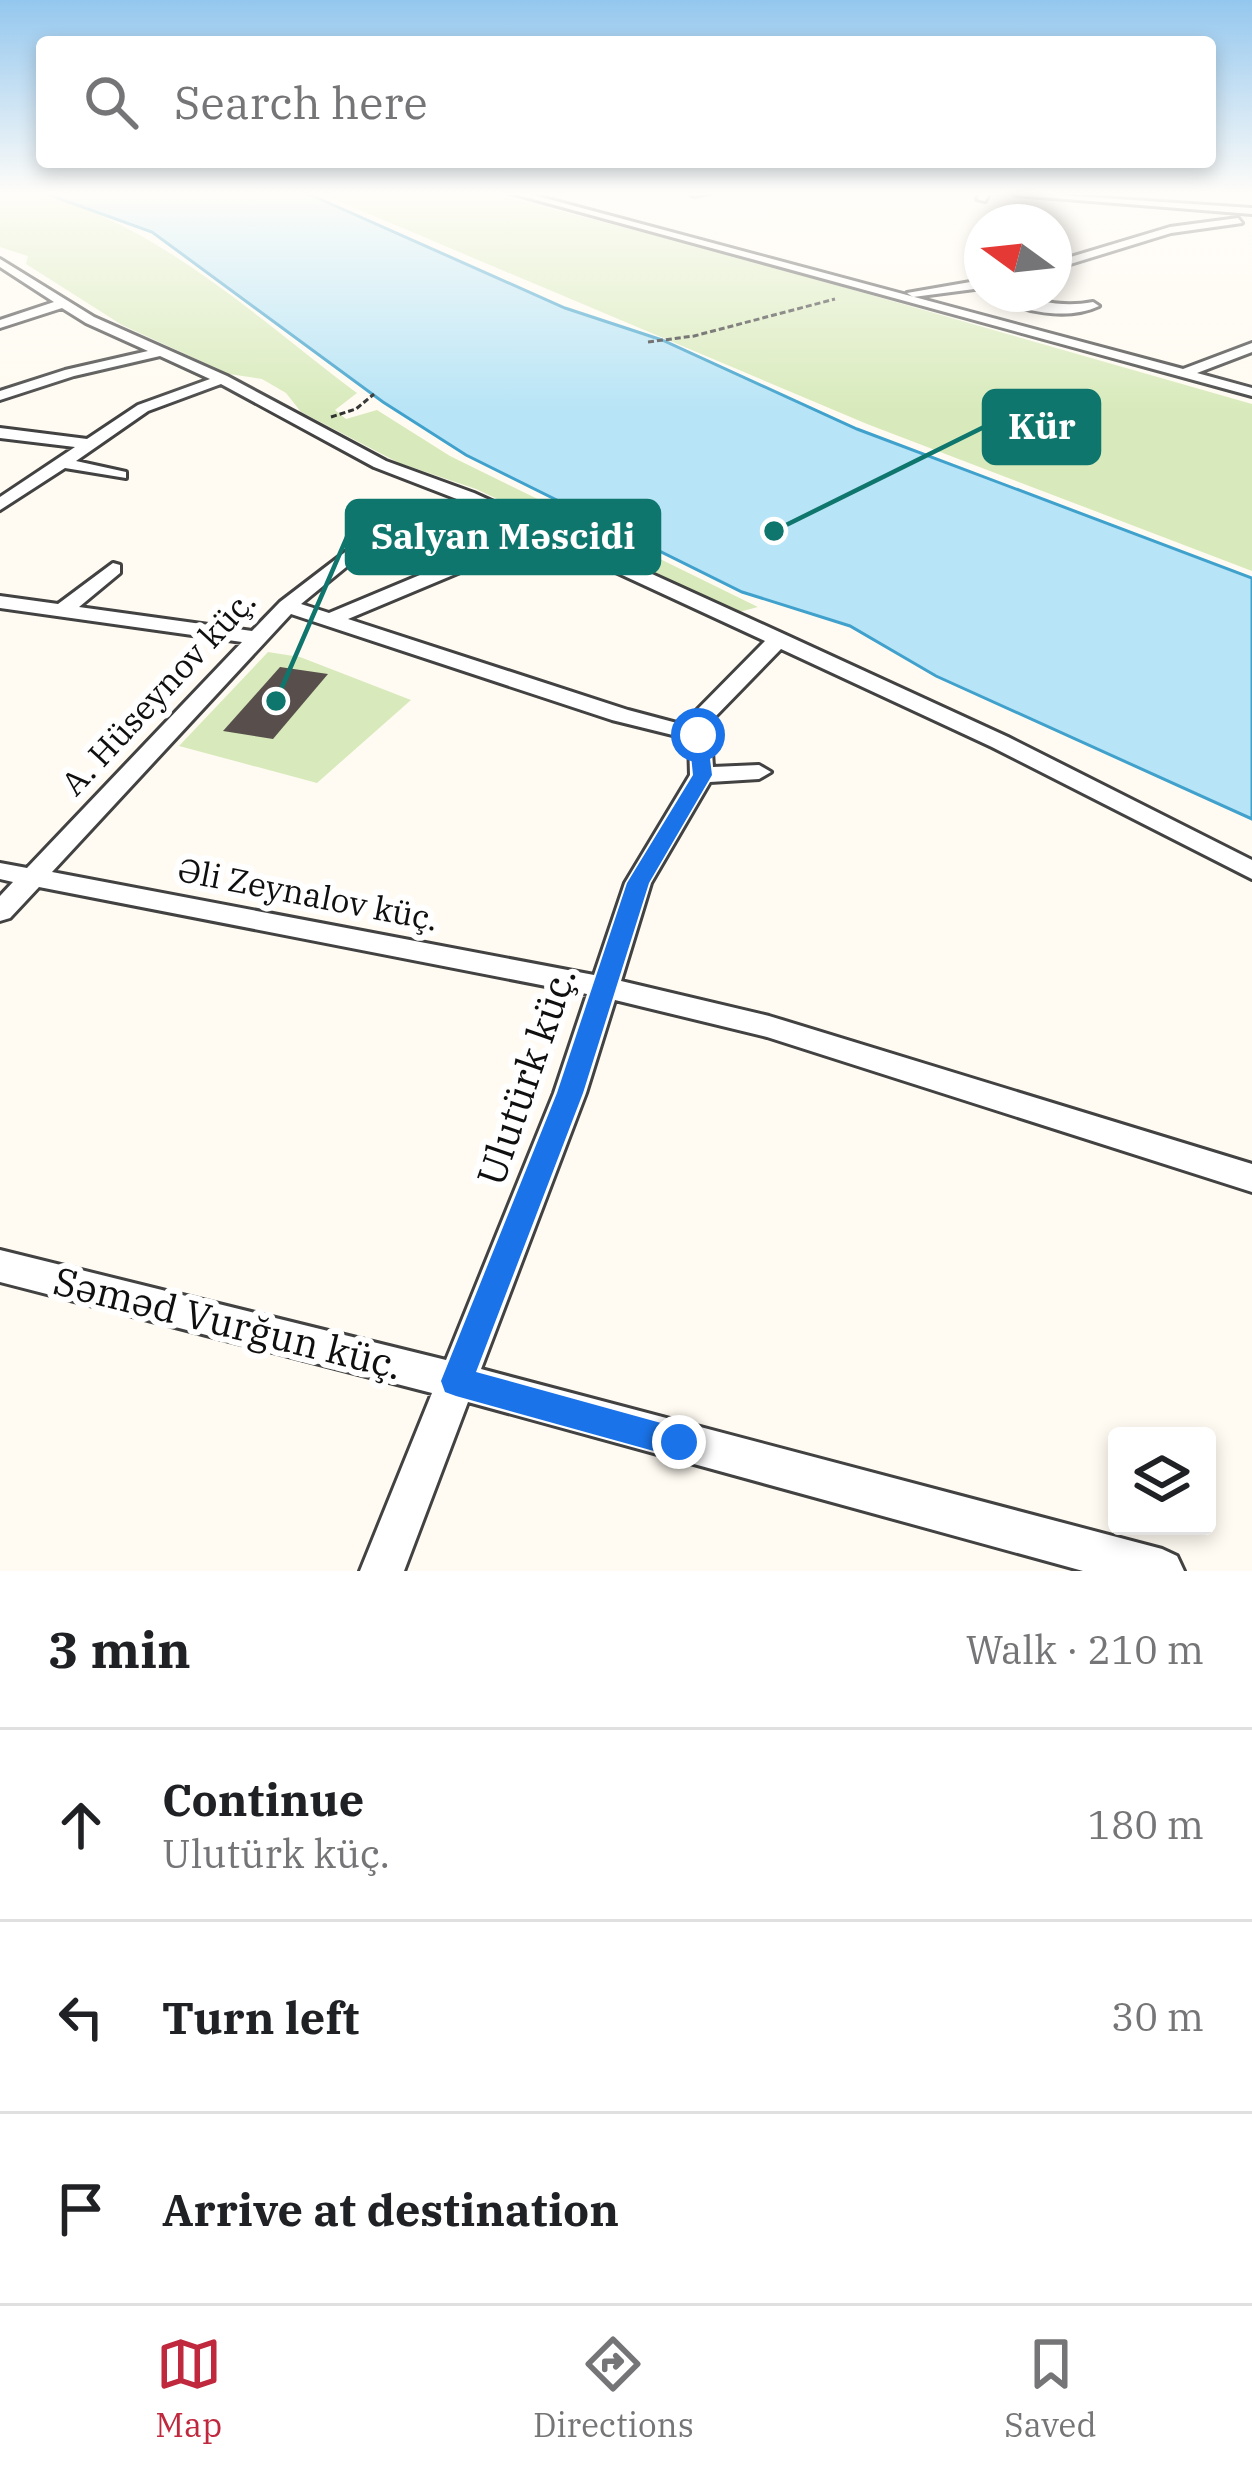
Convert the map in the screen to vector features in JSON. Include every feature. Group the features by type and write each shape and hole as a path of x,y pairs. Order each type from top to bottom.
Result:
{"street":[{"path":"6,265 90,320 222,379 380,464 467,497 1036,759 1252,871"},
{"path":"789,265 1252,392"},
{"path":"903,296 964,288"},
{"path":"0,324 67,302"},
{"path":"1072,310 1094,306"},
{"path":"1185,373 1252,347"},
{"path":"0,396 70,373 162,352"},
{"path":"0,505 156,400 222,379"},
{"path":"0,434 91,444"},
{"path":"63,464 120,475"},
{"name":"A. Hüseynov küç.","path":"0,912 287,606 378,532"},
{"path":"334,618 470,561"},
{"path":"62,611 113,569"},
{"path":"0,602 256,638"},
{"path":"287,606 620,715 698,735"},
{"path":"759,772 702,775 699,721 711,703 778,639"},
{"name":"Ulutürk küç.","path":"382,1571 570,1093 638,883 702,775"},
{"name":"Əli Zeynalov küç.","path":"0,871 603,987 769,1028 1252,1178"},
{"name":"Səməd Vurğun küç.","path":"0,1266 456,1381 1162,1571"}],"path":[{"path":"648,342 694,336 876,288"},
{"path":"302,423 345,414 374,394"}],"green space":[{"path":"28,265 188,265 357,393 335,410 346,419 377,410 450,456 758,607 739,612 476,489 399,463 301,412 286,393 262,379 229,374 122,325"},
{"path":"491,265 768,265 1252,404 1252,571 867,424"},
{"path":"268,652 300,657 411,700 317,783 179,746"}],"water":[{"path":"197,265 469,265 565,308 662,340 857,429 1252,578 1252,819 936,676 850,626 742,592 466,455 383,402"}],"building":[{"path":"280,667 328,674 273,739 223,731"}],"place":[{"name":"Kür","path":"774,531"},
{"name":"Salyan Məscidi","path":"276,701"}],"route":[{"path":"679,1442 456,1381 570,1093 638,883 702,775 698,735"}]}
